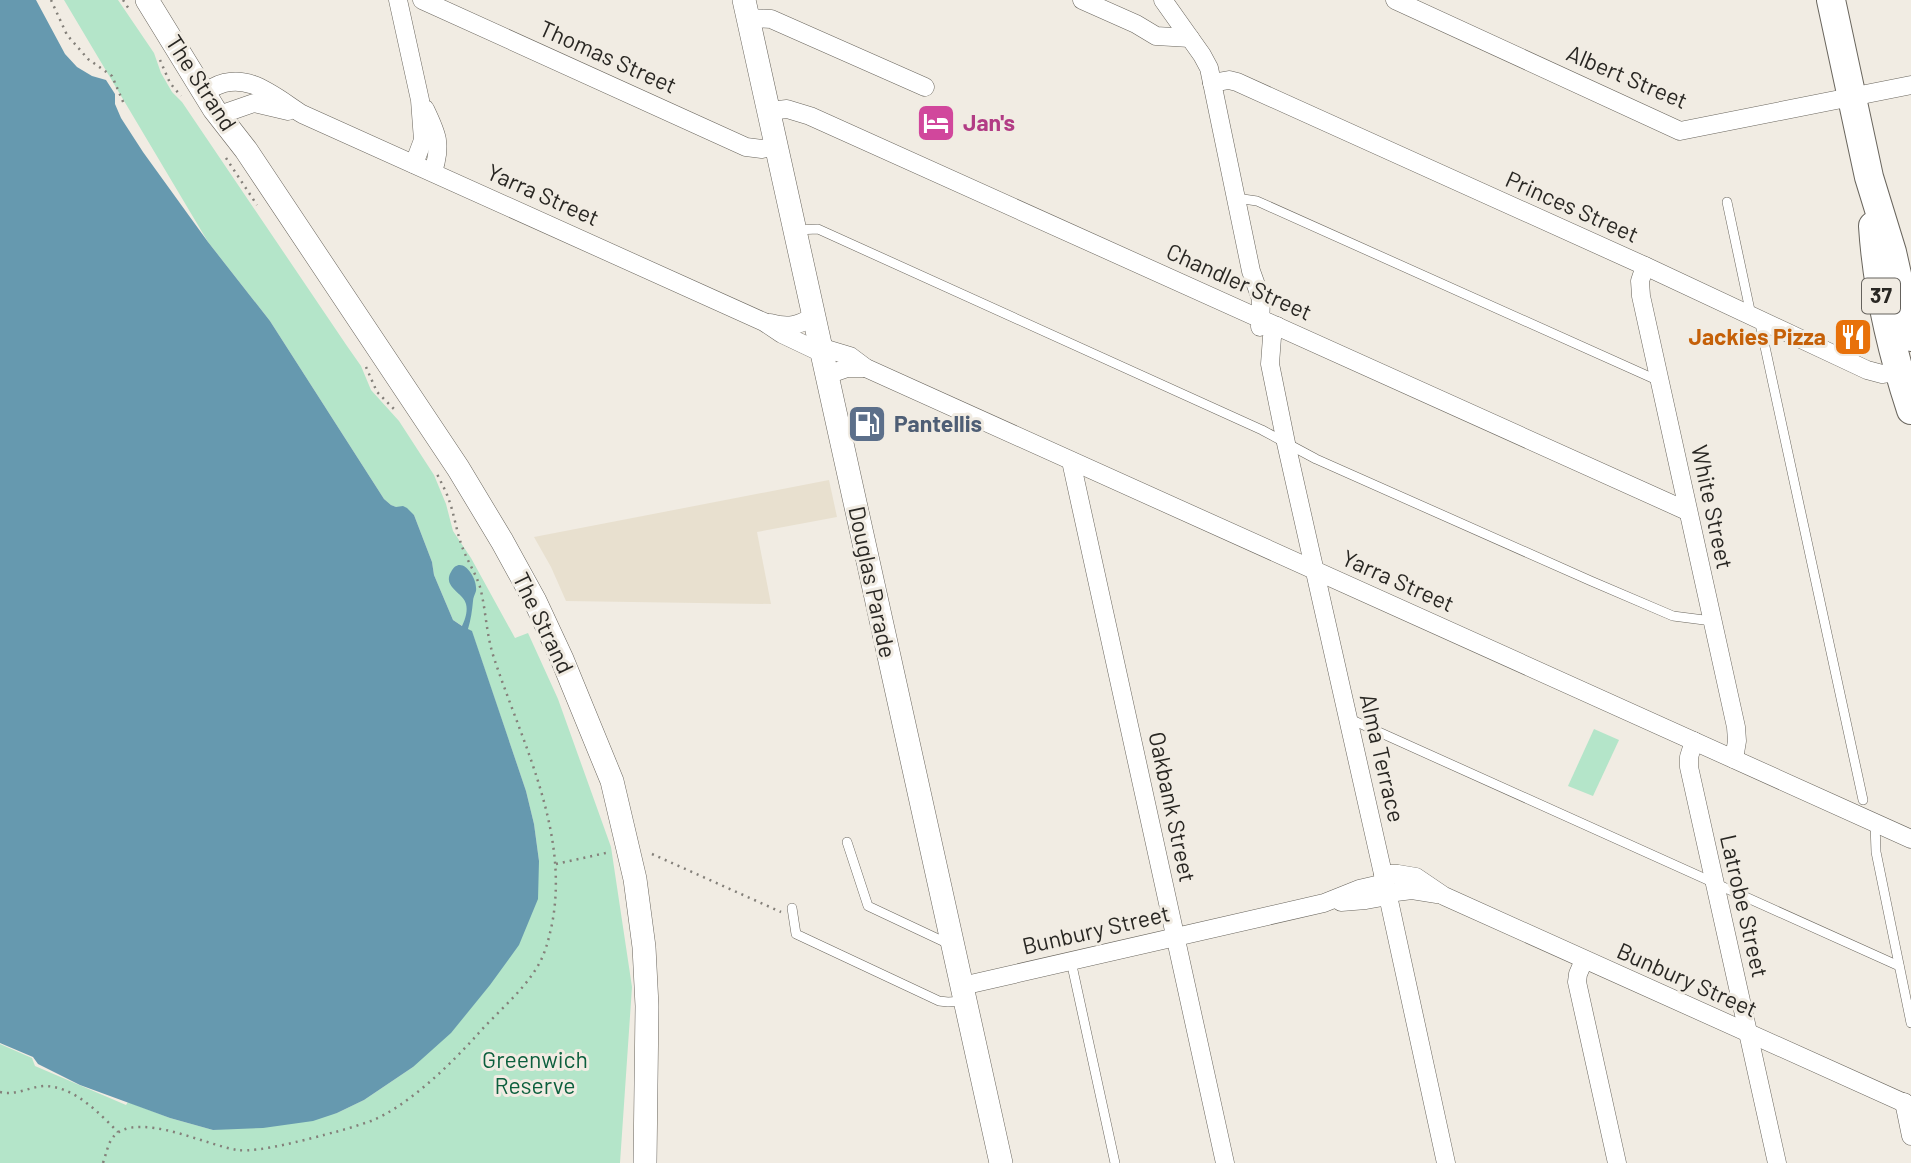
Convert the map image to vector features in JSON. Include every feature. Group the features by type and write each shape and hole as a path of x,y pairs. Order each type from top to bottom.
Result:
{"main road":[{"name":"37","path":"1831,0 1869,177 1892,252 1911,337"},
{"name":"37","path":"1869,177 1876,274 1905,370 1911,411"}],"street":[{"path":"398,0 420,100 423,140 414,164"},
{"name":"Thomas Street","path":"422,0 746,146 762,149 776,146"},
{"path":"1082,0 1159,37 1190,38"},
{"name":"Albert Street","path":"1395,0 1680,131 1911,85"},
{"path":"1136,24 1156,24 1163,13 1163,2"},
{"name":"Alma Terrace","path":"1163,2 1204,58 1212,83 1251,271 1261,296 1261,343 1270,364 1446,1163"},
{"name":"The Strand","path":"152,8 183,61 218,101 246,150 458,468 535,601 589,723 612,781 635,879 644,947 647,1006 645,1163"},
{"path":"746,9 925,88"},
{"name":"Douglas Parade","path":"746,9 1001,1163"},
{"name":"Princes Street","path":"1212,83 1227,80 1237,82 1877,373 1905,370"},
{"name":"Yarra Street","path":"302,114 254,103 218,101 228,81 250,83 302,114 764,322 782,334 821,350 850,356 866,368 1911,839"},
{"path":"420,100 435,130 438,143 433,172"},
{"name":"Chandler Street","path":"769,111 787,109 810,116 1687,511"},
{"name":"White Street","path":"1645,266 1640,281 1641,296 1736,726 1734,758"},
{"name":"Yarra Street","path":"764,322 790,327 814,316"},
{"path":"827,375 847,368 866,368"},
{"name":"Oakbank Street","path":"1071,461 1225,1163"},
{"name":"Latrobe Street","path":"1694,741 1689,767 1777,1163"},
{"name":"Bunbury Street","path":"964,993 1071,961 1324,903 1366,900 1386,886 1444,896 1907,1104"},
{"path":"1584,960 1577,982 1617,1163"},
{"path":"1907,1104 1911,1136"}],"lane":[{"path":"1236,198 1257,201 1661,382"},
{"path":"1727,202 1863,800"},
{"path":"795,230 818,229 1262,430 1316,459 1673,616 1712,621"},
{"path":"1348,719 1899,966"},
{"path":"1875,823 1877,852 1911,1023"},
{"path":"848,842 868,906 953,945"},
{"path":"793,913 796,934 939,1001 948,1002 964,993"},
{"path":"1071,961 1115,1163"}],"path":[{"path":"51,0 66,35 88,59 112,76 124,104"},
{"path":"170,83 188,102"},
{"path":"220,150 258,206"},
{"path":"364,364 377,392 398,413"},
{"path":"103,1163 111,1138 118,1132 148,1126 240,1150 263,1149 370,1121 390,1111 445,1068 513,998 538,966 547,947 555,907 556,864 541,788 487,637 477,579 461,545 450,502 438,475"},
{"path":"556,864 617,850"},
{"path":"652,854 793,913"},
{"path":"0,1091 8,1094 44,1086 70,1093 92,1105 118,1132"}],"shaded area":[{"path":"829,480 837,517 757,532 771,604 566,601 534,537"}],"green space":[{"name":"Greenwich Reserve","path":"64,0 118,0 154,53 172,92 182,102 361,366 371,390 399,421 434,475 453,531 515,638 528,633 558,699 611,847 632,987 620,1163 0,1163 0,1044 32,1058 35,1066 126,1105 128,1102 213,1130 337,1113 364,1100 413,1067 539,861 526,791 472,632 453,620 434,575 432,562 414,515 384,499 270,321 208,242"},
{"path":"1594,729 1619,740 1593,796 1568,786"}],"water":[{"path":"0,0 36,0 65,54 77,67 106,80 115,94 115,104 121,118 143,152 208,242 270,321 384,499 396,507 407,508 414,515 432,562 434,575 453,620 462,626 466,604 449,582 451,572 459,565 464,566 472,574 476,586 468,629 472,631 526,791 539,861 538,899 519,945 451,1033 413,1067 364,1100 313,1121 263,1128 213,1130 170,1118 80,1085 38,1064 33,1057 0,1043"}],"building":[{"name":"Jackies Pizza","path":"1862,328 1868,355 1841,343 1840,332"}],"place":[{"name":"Jan's","path":"936,123"},
{"name":"Jackies Pizza","path":"1853,337"},
{"name":"Pantellis","path":"867,424"}]}
